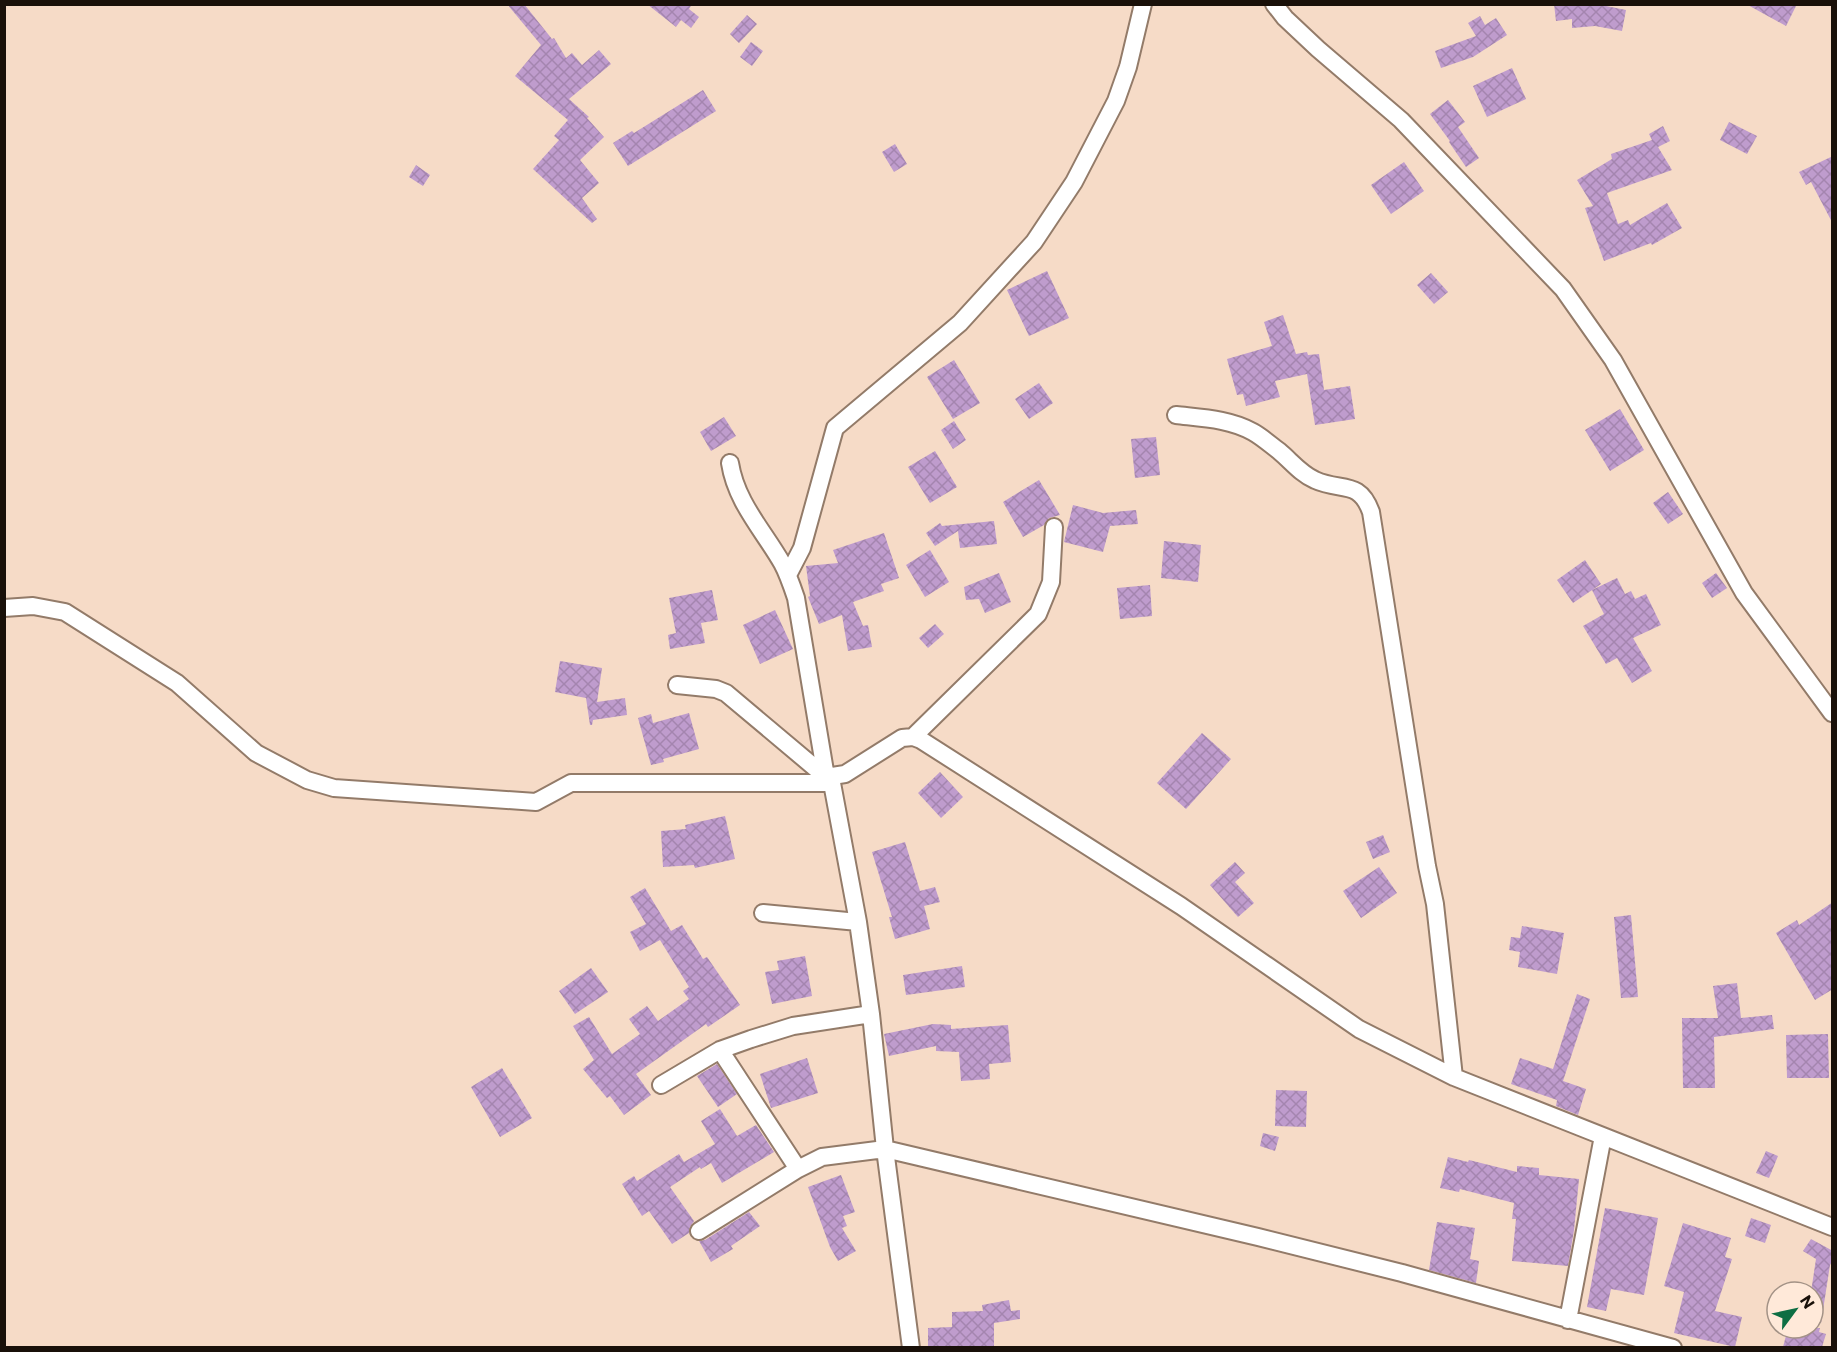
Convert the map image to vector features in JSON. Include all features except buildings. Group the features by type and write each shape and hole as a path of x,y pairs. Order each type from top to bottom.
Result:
{"street":[{"path":"788,575 802,548 835,428 960,323 1034,242 1074,182 1116,101 1128,67 1143,4"},
{"path":"1274,4 1285,18 1318,49 1401,120 1563,289 1613,360 1744,593 1833,713"},
{"path":"1176,416 1221,420 1252,431 1281,452 1306,475 1317,481 1358,491 1367,500 1435,904 1454,1077"},
{"path":"730,463 734,482 754,523 781,561 796,598 858,922 911,1347"},
{"path":"913,737 1038,614 1051,582 1054,527"},
{"path":"4,608 33,606 65,612 177,683 256,753 307,780 334,788 537,802 571,783 829,780 845,774 902,738 913,737 931,746 1181,906 1359,1029 1454,1077 1833,1227"},
{"path":"677,685 716,689 726,693 829,780"},
{"path":"764,913 858,922"},
{"path":"661,1085 720,1050 793,1026 871,1014"},
{"path":"720,1050 798,1169"},
{"path":"1568,1320 1604,1136"},
{"path":"699,1231 798,1169 822,1157 885,1149 1402,1273 1673,1347"}]}
